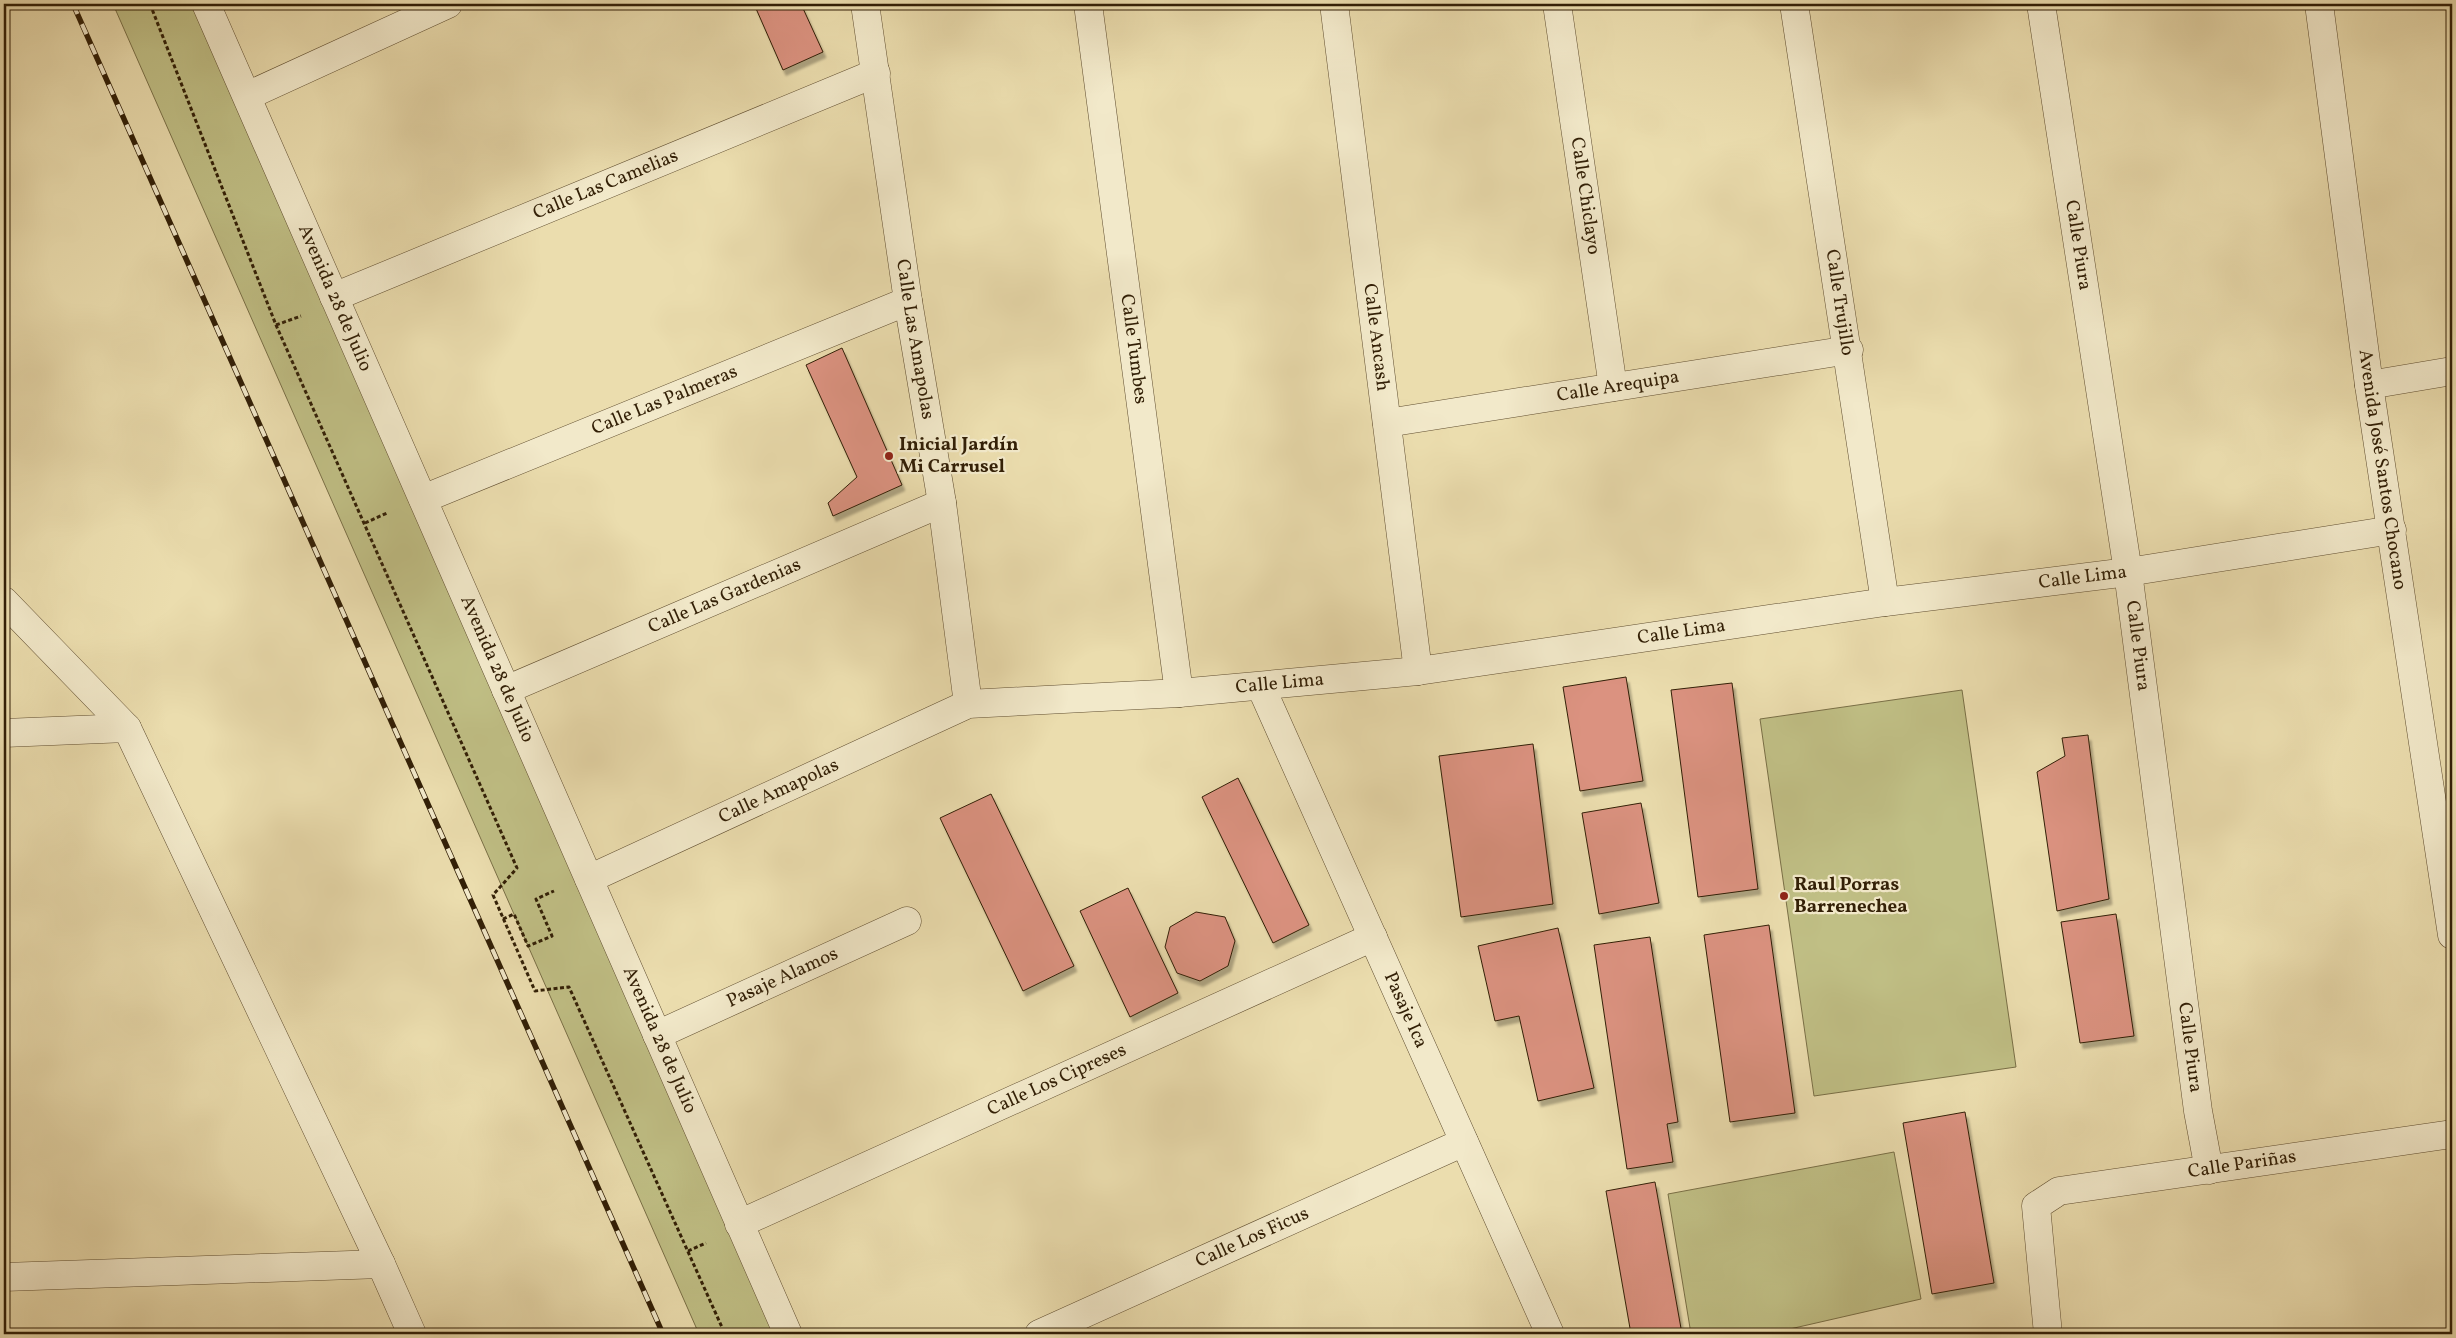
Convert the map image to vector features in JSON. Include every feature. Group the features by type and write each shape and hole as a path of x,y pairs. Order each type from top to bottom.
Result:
{"street":[{"name":"Avenida 28 de Julio","path":"206,4 788,1334"},
{"path":"247,96 448,4"},
{"name":"Calle Las Amapolas","path":"865,4 908,301 942,503 968,704"},
{"name":"Calle Tumbes","path":"1088,4 1179,693"},
{"name":"Calle Ancash","path":"1334,4 1418,671"},
{"name":"Calle Chiclayo","path":"1557,4 1613,387"},
{"name":"Calle Trujillo","path":"1794,4 1885,602"},
{"name":"Calle Piura","path":"2041,4 2128,572 2197,1101 2209,1170"},
{"name":"Avenida José Santos Chocano","path":"2319,4 2369,385 2450,895 2452,935"},
{"name":"Calle Las Camelias","path":"334,297 876,73"},
{"name":"Calle Las Palmeras","path":"423,499 908,301"},
{"name":"Calle Arequipa","path":"1387,423 1848,350"},
{"path":"2369,385 2452,371"},
{"name":"Calle Las Gardenias","path":"506,690 942,503"},
{"name":"Calle Lima","path":"968,704 1261,687 1418,671 1885,602 2128,572 2392,530"},
{"path":"4,601 127,728 381,1264 412,1334"},
{"name":"Pasaje Ica","path":"1261,687 1550,1334"},
{"name":"Calle Amapolas","path":"589,879 968,704"},
{"path":"4,733 127,728"},
{"name":"Pasaje Alamos","path":"657,1035 906,921"},
{"name":"Calle Los Cipreses","path":"739,1224 1373,937"},
{"name":"Calle Pariñas","path":"2048,1334 2036,1206 2059,1191 2452,1134"},
{"name":"Calle Los Ficus","path":"1039,1334 1464,1142"},
{"path":"4,1278 381,1264"}],"path":[{"path":"150,4 276,325 517,868 493,895 503,919 535,991 569,987 725,1334"},
{"path":"276,325 305,314"},
{"path":"365,523 392,511"},
{"path":"503,919 514,914 528,946 552,936 536,899 560,888"},
{"path":"688,1251 710,1241"}],"shaded area":[{"path":"113,4 196,4 777,1334 699,1334"},
{"path":"1962,690 2016,1067 1814,1096 1760,719"},
{"path":"1894,1152 1921,1299 1768,1334 1691,1334 1668,1194"}],"building":[{"path":"754,4 801,4 823,52 783,70"},
{"path":"842,348 902,485 833,516 828,503 857,477 806,365"},
{"path":"1626,677 1643,781 1580,791 1563,687"},
{"path":"1732,683 1758,889 1698,897 1671,690"},
{"path":"2088,735 2109,899 2057,911 2037,772 2065,756 2062,738"},
{"path":"1533,744 1553,904 1461,917 1439,756"},
{"path":"1238,778 1309,925 1273,943 1202,797"},
{"path":"991,794 1074,966 1023,991 940,818"},
{"path":"1641,803 1659,903 1599,914 1582,813"},
{"path":"1128,888 1178,993 1130,1017 1080,911"},
{"path":"1196,912 1225,917 1235,941 1228,966 1200,981 1177,973 1165,947 1170,927"},
{"path":"2116,914 2134,1036 2080,1043 2061,922"},
{"path":"1769,925 1795,1113 1730,1122 1704,935"},
{"path":"1558,928 1594,1088 1538,1101 1519,1016 1495,1021 1478,946"},
{"path":"1650,937 1678,1122 1667,1124 1673,1162 1627,1169 1594,945"},
{"path":"1965,1112 1994,1283 1932,1294 1903,1123"},
{"path":"1655,1182 1682,1334 1631,1334 1606,1191"}],"railway":[{"path":"73,4 663,1334"}],"place":[{"name":"Inicial Jardín Mi Carrusel","path":"889,456"},
{"name":"Raul Porras Barrenechea","path":"1784,896"}]}
